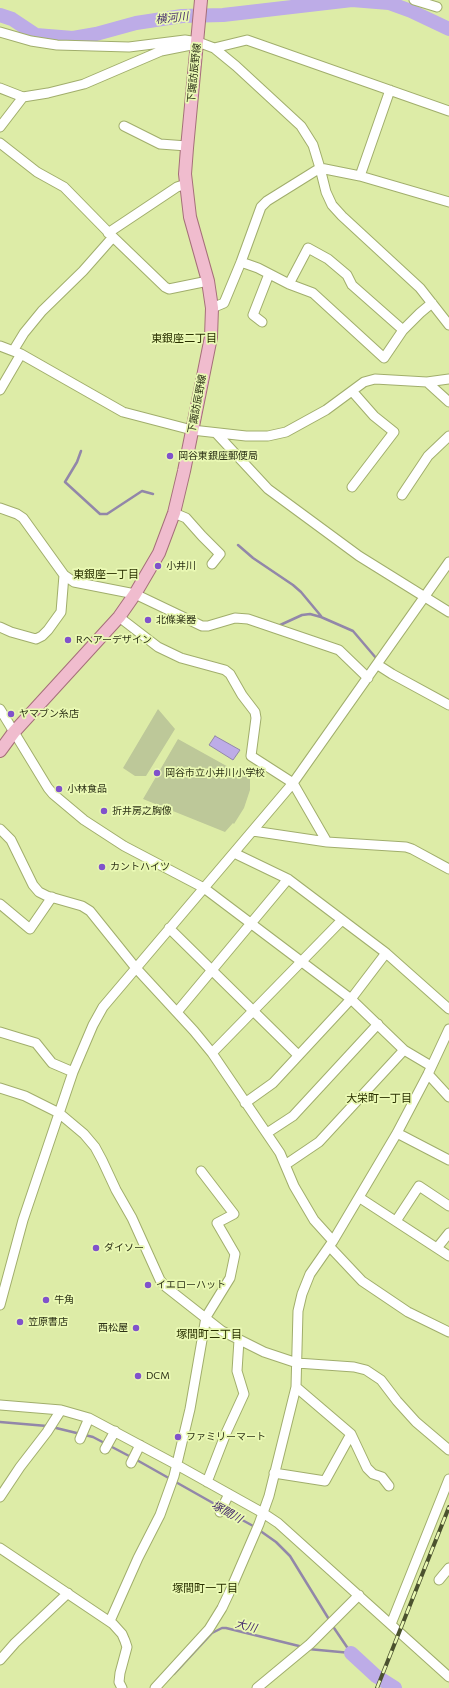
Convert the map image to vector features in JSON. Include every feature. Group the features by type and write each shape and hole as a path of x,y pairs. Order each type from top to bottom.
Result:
{"main road":[{"name":"下諏訪辰野線","path":"0,751 14,732 119,617 159,554 174,513 211,337 212,308 208,281 190,217 186,184 187,146 201,0"}],"street":[{"path":"414,0 437,7"},
{"path":"0,32 31,41 57,45 129,47 198,39 214,48 236,66 301,126 313,145 326,192 332,205 420,288 449,325"},
{"path":"0,88 23,97 48,93 84,84 161,51 198,39"},
{"path":"214,48 247,40 449,111"},
{"path":"360,176 390,90"},
{"path":"0,127 23,97"},
{"path":"124,126 160,144 187,146"},
{"path":"0,143 37,172 64,187 111,235 167,288 170,289 208,281"},
{"path":"212,308 224,303 261,207 267,201 320,168 360,176 449,202"},
{"path":"0,390 17,353 24,333 42,311 83,271 111,235 177,187 186,184"},
{"path":"289,284 308,248 328,259 347,275 352,285 403,330"},
{"path":"241,262 289,284 313,293 384,358 403,330 432,303"},
{"path":"262,322 253,315 269,274"},
{"path":"0,346 17,353 123,412 192,430 216,433 268,436 286,432 326,410 364,382 375,379 427,382 449,379"},
{"path":"427,382 449,402"},
{"path":"352,391 374,416 394,432 352,487"},
{"path":"216,433 268,489 359,556 449,612"},
{"path":"402,495 428,456 449,436"},
{"path":"0,508 17,514 23,518 64,575 74,582 135,594 202,626 208,626 234,618 248,619 339,650 368,678"},
{"path":"174,513 186,518 220,554 212,564"},
{"path":"0,1305 23,1220 59,1113 93,1025 103,1007 135,967 293,783 378,665 449,562"},
{"path":"0,627 11,632 36,639 42,636 61,612 64,575"},
{"path":"119,617 158,647 181,658 225,670 230,674 242,695 255,712 256,718 251,756 293,783 327,842"},
{"path":"378,665 449,705"},
{"path":"0,709 53,794 84,820 124,846 204,888 250,924 303,961 351,999 404,1050 430,1070 449,1097"},
{"path":"0,829 11,840 33,885 39,892 82,906 90,911 135,967 177,1012 212,1053 280,1153 294,1186 306,1208 332,1244 362,1281 408,1312 449,1332"},
{"path":"253,831 327,842 406,847 449,869"},
{"path":"234,853 288,879 386,953 449,1008"},
{"path":"177,1012 288,879"},
{"path":"0,904 30,929 52,897"},
{"path":"212,1053 342,920"},
{"path":"169,928 298,1055"},
{"path":"245,1103 273,1083 351,999 386,953"},
{"path":"267,1133 293,1116 378,1024"},
{"path":"155,1688 209,1629 222,1608 259,1524 269,1496 296,1387 298,1310 302,1294 310,1274 332,1244 360,1198 430,1070 449,1029"},
{"path":"0,1032 36,1043 52,1062 74,1072"},
{"path":"285,1165 319,1142 404,1050"},
{"path":"0,1088 25,1096 59,1113 84,1134 95,1147 116,1190 132,1218 160,1280 166,1287 222,1331 264,1352 297,1363 354,1367 366,1370 381,1380 416,1422 449,1450"},
{"path":"396,1133 449,1160"},
{"path":"110,1621 138,1558 160,1515 173,1480 190,1409 206,1317 230,1278 235,1254 217,1223 234,1214 201,1171"},
{"path":"396,1221 419,1186 449,1206"},
{"path":"360,1198 449,1256"},
{"path":"437,1248 449,1233"},
{"path":"207,1482 226,1433 244,1394 237,1372 239,1340"},
{"path":"296,1387 351,1434 367,1468 373,1474 382,1477 389,1486"},
{"path":"0,1405 61,1410 89,1418 263,1513 278,1523 449,1677"},
{"path":"0,1496 61,1410"},
{"path":"80,1439 89,1418"},
{"path":"105,1449 115,1431"},
{"path":"274,1473 325,1482 351,1434"},
{"path":"133,1459 140,1445"},
{"path":"391,1624 449,1479"},
{"path":"222,1508 229,1494"},
{"path":"0,1549 110,1621 126,1640 126,1654 120,1673 119,1682 122,1688"},
{"path":"439,1580 449,1568"},
{"path":"0,1660 15,1643 68,1593"},
{"path":"257,1688 310,1644 359,1595"}],"green space":[{"path":"158,709 175,729 146,776 135,776 123,768"},
{"path":"178,739 250,779 250,790 244,808 234,824 233,823 225,832 143,799"}],"shaded area":[{"path":"215,736 240,750 233,760 209,745"}],"waterway":[{"name":"横河川","path":"352,0 389,3 411,11 449,29"},
{"name":"横河川","path":"0,15 12,19 36,35 73,38 96,34 136,23 182,16 223,15 352,0"},
{"path":"81,451 77,462 65,482 100,514 107,514 142,491 153,494"},
{"path":"238,545 253,558 293,585 301,592 321,616"},
{"path":"278,626 302,615 310,614 321,617 353,631 376,658"},
{"name":"塚間川","path":"0,1422 47,1426"},
{"name":"塚間川","path":"52,1427 93,1437 131,1457"},
{"name":"塚間川","path":"135,1459 220,1507"},
{"name":"塚間川","path":"224,1510 255,1527"},
{"name":"塚間川","path":"259,1530 276,1542 290,1556 330,1621"},
{"name":"塚間川","path":"332,1625 351,1653"},
{"name":"大川","path":"174,1674 212,1633 222,1628 303,1647"},
{"name":"大川","path":"308,1649 351,1653"},
{"name":"塚間川","path":"351,1653 376,1676 395,1688"}],"railway":[{"path":"377,1688 449,1507"}],"place":[{"name":"岡谷東銀座郵便局","path":"170,456"},
{"name":"小井川","path":"158,566"},
{"name":"北條楽器","path":"148,620"},
{"name":"Rヘアーデザイン","path":"68,640"},
{"name":"ヤマブン糸店","path":"11,714"},
{"name":"岡谷市立小井川小学校","path":"157,773"},
{"name":"小林食品","path":"59,789"},
{"name":"折井房之胸像","path":"104,811"},
{"name":"カントハイツ","path":"102,867"},
{"name":"ダイソー","path":"96,1248"},
{"name":"イエローハット","path":"148,1285"},
{"name":"牛角","path":"46,1300"},
{"name":"笠原書店","path":"20,1322"},
{"name":"西松屋","path":"136,1328"},
{"name":"DCM","path":"138,1376"},
{"name":"ファミリーマート","path":"178,1437"}],"district":[{"name":"東銀座二丁目","path":"184,338"},
{"name":"東銀座一丁目","path":"106,574"},
{"name":"大栄町一丁目","path":"379,1098"},
{"name":"塚間町二丁目","path":"209,1334"},
{"name":"塚間町一丁目","path":"205,1588"}]}
